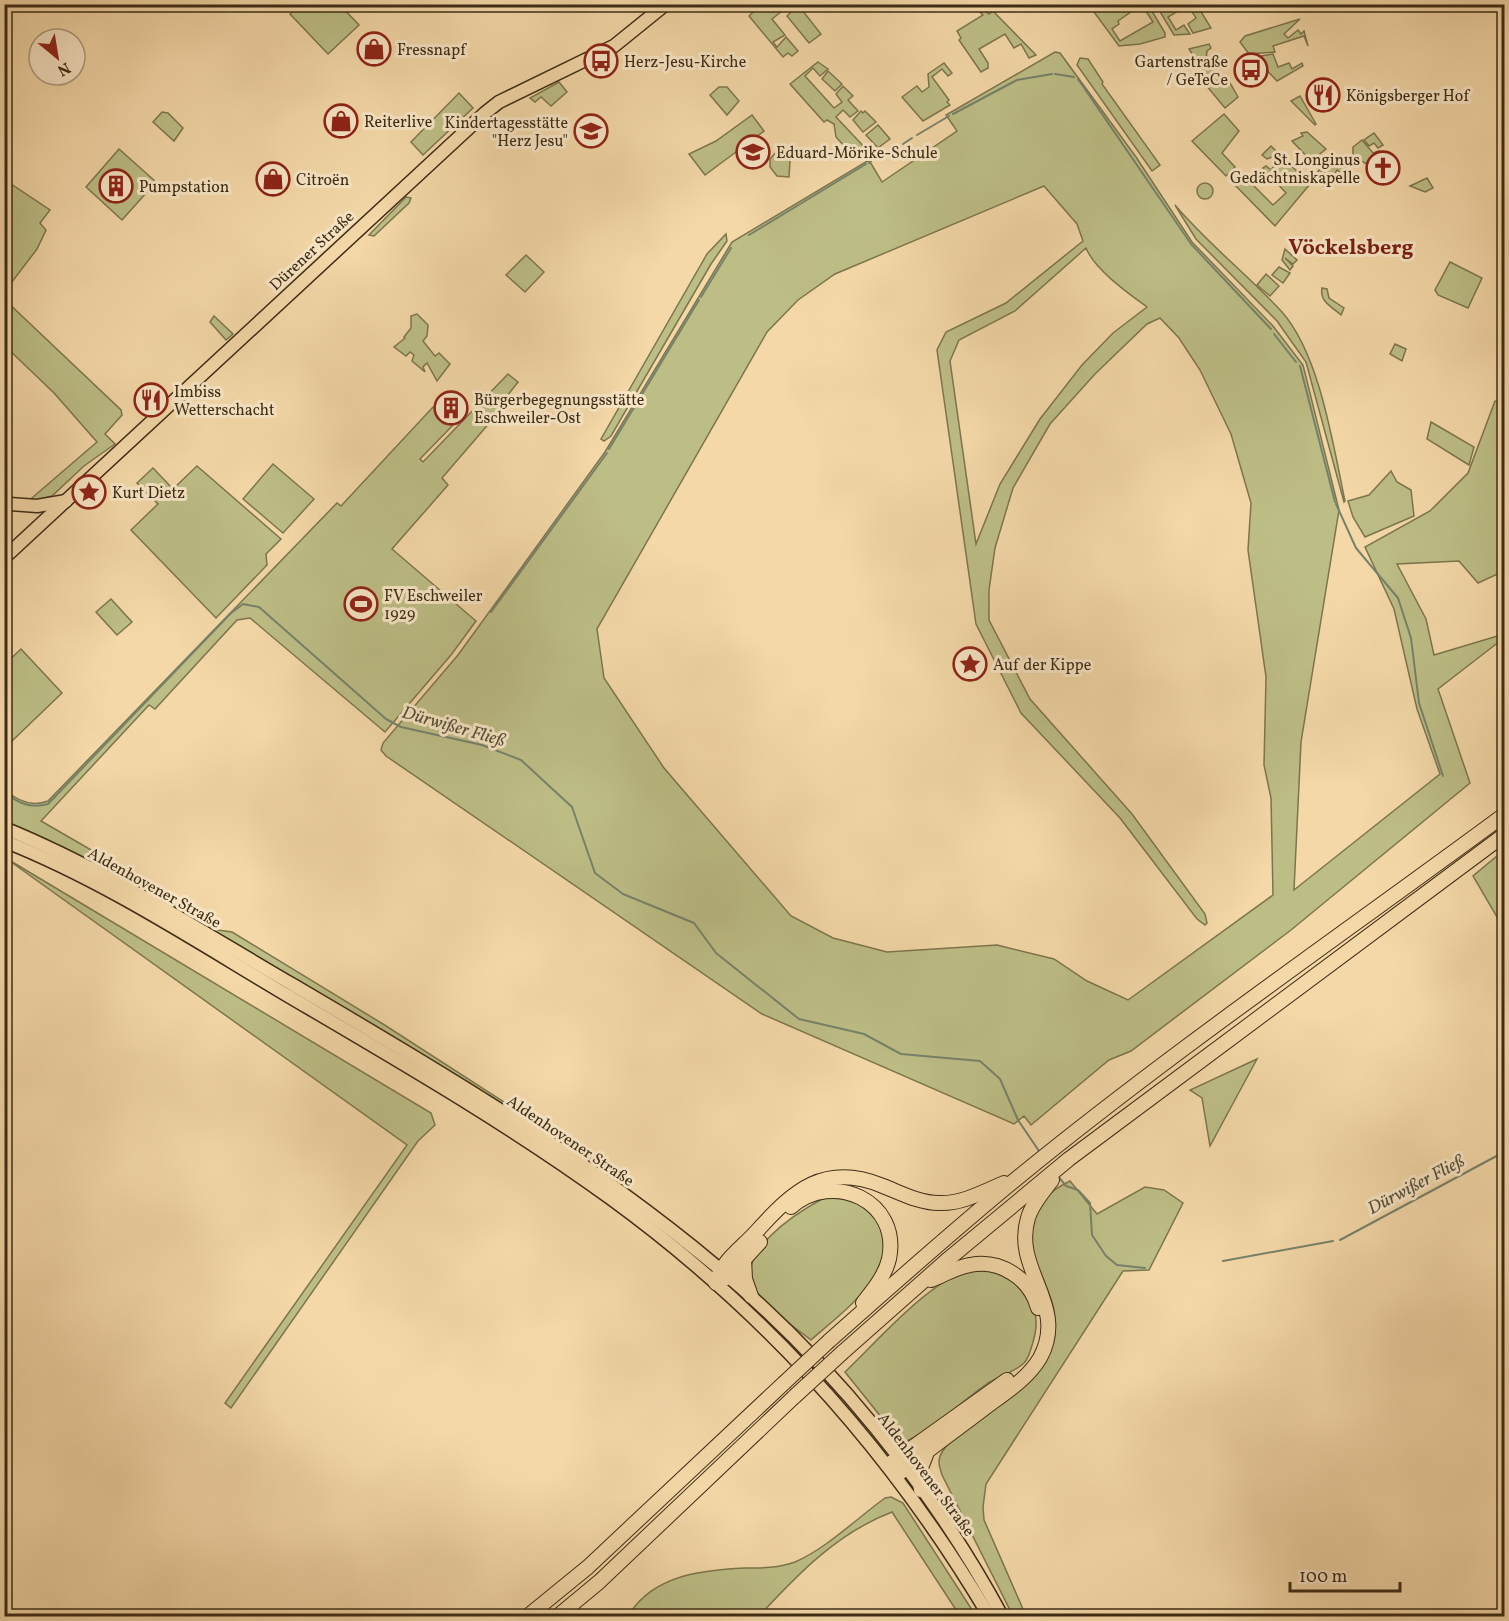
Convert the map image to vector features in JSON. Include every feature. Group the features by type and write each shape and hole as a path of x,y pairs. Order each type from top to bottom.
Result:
{"highway":[{"path":"528,1617 588,1567 829,1341 1027,1170 1186,1047 1504,814"},
{"path":"558,1617 599,1582 795,1396 915,1287 1046,1183 1069,1159 1504,835"},
{"path":"721,1276 790,1196 818,1181 846,1177 866,1180 915,1199 945,1203 968,1198 1027,1170"},
{"path":"897,1467 927,1453 1022,1380 1043,1352 1048,1334 1048,1315 1026,1255 1024,1237 1031,1210 1046,1183"},
{"path":"721,1276 744,1260 782,1216 804,1198 822,1191 835,1190 863,1198 875,1208 886,1226 890,1240 889,1257 879,1281 848,1324"},
{"path":"744,1260 745,1279 751,1296"},
{"path":"897,1467 1016,1374 1032,1357 1041,1330 1039,1311 1032,1293 1019,1277 996,1266 978,1264 960,1267 915,1287"},
{"path":"921,1490 919,1473 927,1453"}],"main road":[{"name":"Dürener Straße","path":"4,558 485,113 500,102 614,46 666,4"},
{"path":"10,504 37,506 66,501"},
{"name":"Aldenhovener Straße","path":"4,828 47,846 118,883 379,1035 588,1168 721,1276 807,1371 921,1490 952,1533 1002,1617"},
{"name":"Aldenhovener Straße","path":"4,841 42,856 115,894 503,1125 751,1296 806,1352 897,1467 989,1617"}],"green space":[{"path":"302,4 340,5 359,25 328,54 290,14"},
{"path":"754,5 761,5 764,8 769,5 798,5 821,34 809,43 787,16 791,12 787,7 772,19 785,35 773,42 777,47 786,37 798,51 792,56 788,53 783,57 749,16 757,8"},
{"path":"972,5 991,7 986,12 989,14 993,11 1036,55 1029,58 1021,44 1014,48 1005,34 979,49 988,63 988,68 981,72 959,40 961,38 957,31 983,15"},
{"path":"1096,5 1132,5 1135,9 1118,21 1119,24 1112,29 1120,41 1153,22 1144,8 1149,6 1165,33 1165,37 1140,44 1119,46 1091,8"},
{"path":"1156,5 1188,5 1168,17 1176,30 1184,25 1190,34 1174,35"},
{"path":"1188,5 1197,5 1211,28 1193,33 1188,24 1196,18"},
{"path":"1300,19 1284,34 1288,38 1298,30 1301,34 1304,31 1308,46 1304,36 1273,46 1275,52 1249,54 1240,42 1245,36"},
{"path":"1209,44 1211,48 1207,51 1206,60 1227,84 1230,83 1238,97 1225,108 1205,84 1210,81 1205,81 1199,72 1205,68 1196,72 1190,63 1195,58 1189,49"},
{"path":"1055,52 1060,53 1136,157 1192,242 1273,326 1303,365 1339,510 1301,742 1294,890 1440,774 1417,709 1394,609 1365,547 1430,511 1468,473 1495,401 1504,403 1504,571 1478,583 1459,561 1397,564 1426,619 1434,655 1504,634 1504,638 1438,689 1470,783 1291,930 1131,1051 1109,1060 1031,1125 1024,1116 1014,1124 762,1014 386,756 381,750 383,743 458,655 605,452 732,242 869,160 882,182 957,131 946,115","holes":["1044,186 1077,224 1083,241 1006,303 946,332 937,350 976,624 1021,713 1120,818 1197,919 1205,925 1207,923 1205,914 1132,814 1030,699 989,620 989,590 995,548 1013,488 1050,424 1095,374 1147,324 1160,318 1179,338 1200,370 1231,434 1251,503 1248,550 1266,677 1264,765 1271,798 1273,895 1128,1000 1087,981 1054,959 997,945 887,952 833,938 791,916 664,768 604,678 597,629 767,332 798,300 835,274","1086,248 1104,273 1147,307 1113,333 1082,365 1040,419 1000,484 976,544 950,361 959,340 1015,311"]},
{"path":"1273,54 1278,67 1289,63 1292,69 1302,63 1303,66 1277,81 1254,57"},
{"path":"1080,58 1088,59 1103,82 1102,84 1160,165 1152,171 1077,65"},
{"path":"818,62 828,69 820,76 813,68 805,76 834,108 842,102 836,94 843,86 853,96 848,100 858,111 850,117 843,110 836,117 869,152 856,159 836,137 834,124 827,120 824,122 790,84"},
{"path":"944,63 952,73 948,76 942,69 932,77 949,100 947,102 950,105 923,121 902,97 917,86 922,92 929,87 928,74"},
{"path":"828,71 842,84 835,91 822,79"},
{"path":"559,82 567,92 551,106 541,97 535,102 530,98"},
{"path":"719,87 727,87 739,101 727,115 710,95"},
{"path":"459,93 473,108 423,155 411,142"},
{"path":"1300,96 1316,124 1315,125 1291,101"},
{"path":"861,111 863,113 865,111 876,122 863,132 853,120"},
{"path":"162,112 168,113 183,128 174,141 153,122"},
{"path":"1224,114 1239,131 1222,153 1235,167 1226,176 1192,141"},
{"path":"752,115 764,131 705,175 689,154 716,141"},
{"path":"878,125 890,139 878,148 866,135"},
{"path":"1307,132 1326,149 1315,158 1317,161 1314,164 1292,141 1303,136 1301,133"},
{"path":"1374,133 1383,145 1378,148 1374,143 1369,146 1364,140"},
{"path":"1362,140 1373,153 1379,151 1382,156 1375,169 1353,156 1353,147"},
{"path":"1271,146 1310,184 1275,226 1233,183 1242,174 1273,205 1286,193 1263,168 1266,166 1271,170 1278,160 1274,156 1267,159 1262,155"},
{"path":"780,148 790,161 789,177 777,176 770,167 770,159"},
{"path":"119,149 156,182 122,220 86,187"},
{"path":"1337,157 1353,177 1351,180 1337,170 1332,178 1331,188 1327,189 1314,178 1319,170 1324,172 1326,170 1321,166 1327,158 1333,162"},
{"path":"1427,178 1433,188 1425,192 1410,186"},
{"path":"5,180 50,210 40,223 46,230 37,249 5,291"},
{"path":"1205,183 1213,191 1205,199 1197,191"},
{"path":"406,197 411,198 409,203 374,236 369,235"},
{"path":"1175,205 1269,298 1295,330 1306,352 1323,402 1344,502 1306,362 1277,321 1196,239"},
{"path":"726,234 727,241 711,264 611,436 604,441 601,439 707,254"},
{"path":"1285,249 1297,260 1293,264 1285,258 1293,266 1290,270 1282,260"},
{"path":"526,255 544,272 525,292 506,275"},
{"path":"1450,262 1482,278 1468,308 1438,295 1435,290"},
{"path":"1279,267 1290,273 1283,283 1272,275"},
{"path":"1266,274 1279,286 1270,296 1257,285"},
{"path":"1322,288 1327,289 1329,298 1344,308 1341,315 1324,300"},
{"path":"4,299 121,410 122,415 105,434 115,444 84,466 52,496 26,503 97,442 54,393 5,346"},
{"path":"417,314 428,325 427,336 423,341 435,356 439,353 450,364 437,381 427,363 423,367 425,372 412,361 414,355 410,352 406,356 394,347 405,338 411,328 411,316"},
{"path":"214,316 233,334 226,340 210,322"},
{"path":"1395,344 1406,349 1402,361 1390,354"},
{"path":"508,374 518,382 507,396 510,399 442,478 448,485 392,549 476,621 451,655 385,732 250,618 237,620 155,709 149,705 41,821 93,851 89,857 218,930 232,932 383,1024 622,1178 632,1179 627,1187 394,1041 191,919 69,852 5,823 4,789 25,802 48,801 337,503 341,506 433,407 453,425 420,459 423,462"},
{"path":"1431,422 1474,447 1469,465 1427,439"},
{"path":"273,464 314,499 283,533 243,499"},
{"path":"197,466 281,539 266,554 267,565 216,618 131,530 158,504 137,483 153,468 173,489"},
{"path":"1391,471 1397,482 1411,490 1414,516 1365,537 1353,517 1348,501 1369,495"},
{"path":"111,599 132,622 117,635 96,612"},
{"path":"21,649 62,693 12,741 5,735 5,664"},
{"path":"1497,856 1504,874 1504,929 1473,876"},
{"path":"4,857 431,1113 435,1125 418,1141 231,1408 225,1403 407,1145"},
{"path":"1257,1059 1210,1146 1202,1098 1190,1090"},
{"path":"1070,1181 1097,1214 1145,1187 1164,1190 1183,1203 1149,1270 1123,1271 986,1484 984,1520 1026,1616 1013,1616 942,1475 939,1462 941,1454 956,1436 1007,1396 1031,1366 1051,1332 1055,1316 1030,1238 1032,1218 1044,1199"},
{"path":"824,1198 847,1199 864,1208 876,1220 884,1237 885,1254 879,1270 868,1286 854,1302 811,1340 766,1306 755,1292 750,1277 752,1263 759,1249 770,1236 798,1214"},
{"path":"980,1267 1006,1278 1025,1293 1032,1303 1036,1327 1029,1356 1020,1366 988,1383 936,1423 902,1443 845,1372 926,1294 963,1272"},
{"path":"891,1497 903,1503 976,1616 960,1616 892,1512 854,1531 819,1556 759,1616 631,1616 630,1613 640,1600 652,1590 681,1577 696,1573 770,1567 795,1562 830,1541 885,1498"}],"waterway":[{"path":"953,114 1017,80 1052,74"},
{"path":"1055,74 1074,77"},
{"path":"1078,79 1191,244 1271,329"},
{"path":"917,135 949,116"},
{"path":"903,144 912,138"},
{"path":"877,158 888,152"},
{"path":"749,235 866,164"},
{"path":"701,297 731,248"},
{"path":"609,449 699,300"},
{"path":"1274,334 1296,362"},
{"path":"1300,366 1335,502"},
{"path":"491,612 607,453"},
{"path":"1336,504 1356,548 1398,598 1411,638 1419,703 1443,776"},
{"name":"Dürwißer Fließ","path":"4,792 24,804 36,806 48,804 231,613 243,604 259,607 386,719 401,727 482,745 521,760 572,807 595,873 623,894 694,923 716,953 799,1019 864,1034 901,1054 980,1061 1000,1079 1018,1120 1041,1154"},
{"name":"Dürwißer Fließ","path":"1340,1240 1504,1152"},
{"name":"Dürwißer Fließ","path":"1057,1175 1066,1186 1078,1190 1090,1203 1092,1235 1106,1256 1117,1265 1145,1268"},
{"name":"Dürwißer Fließ","path":"1223,1261 1333,1241"}],"place":[{"name":"Fressnapf","path":"374,49"},
{"name":"Herz-Jesu-Kirche","path":"601,61"},
{"name":"Gartenstraße / GeTeCe","path":"1251,70"},
{"name":"Königsberger Hof","path":"1323,95"},
{"name":"Reiterlive","path":"341,121"},
{"name":"Kindertagesstätte \"Herz Jesu\"","path":"591,131"},
{"name":"Eduard-Mörike-Schule","path":"753,152"},
{"name":"St. Longinus Gedächtniskapelle","path":"1383,168"},
{"name":"Citroën","path":"273,179"},
{"name":"Pumpstation","path":"116,186"},
{"name":"Imbiss Wetterschacht","path":"151,400"},
{"name":"Bürgerbegegnungsstätte Eschweiler-Ost","path":"451,408"},
{"name":"Kurt Dietz","path":"89,492"},
{"name":"FV Eschweiler 1929","path":"361,604"},
{"name":"Auf der Kippe","path":"970,664"}],"district":[{"name":"Vöckelsberg","path":"1351,246"}]}
